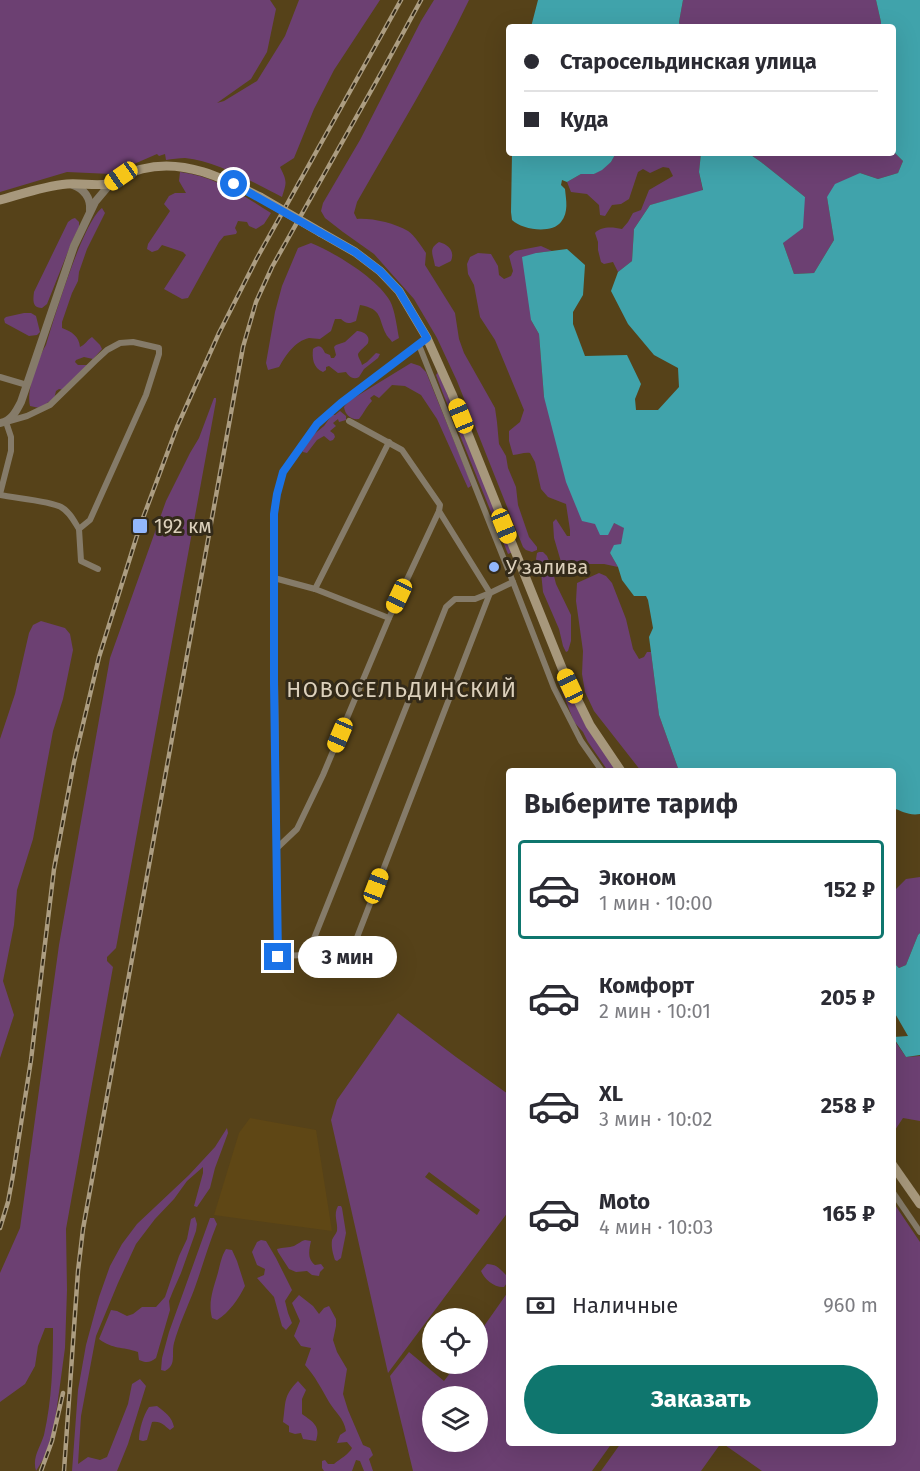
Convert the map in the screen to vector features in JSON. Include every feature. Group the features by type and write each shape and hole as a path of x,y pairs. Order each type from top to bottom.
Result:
{"main road":[{"path":"0,200 53,186 111,183 121,176 145,168 173,166 203,171 260,197 355,252 380,271 399,291 427,338 452,394 562,668 590,725 619,768"},
{"path":"896,1170 920,1204"}],"street":[{"path":"3,423 15,413 21,402 74,246 88,214 111,183"},
{"path":"69,184 84,191 90,205 88,214"},
{"path":"427,338 317,424 283,472 277,494 274,514 274,578 278,957 307,956 329,962 341,960 351,953 489,593"},
{"path":"3,423 27,416 50,405 107,350 120,343 133,342 159,348 146,395 135,420 90,520 79,529"},
{"path":"418,345 554,688 581,741 600,768"},
{"path":"0,377 27,385"},
{"path":"277,848 297,829 327,765 389,618 439,511 440,505 402,450 349,421"},
{"path":"3,423 11,436 11,450 0,495 62,507 79,529 81,561 98,569"},
{"path":"315,589 389,442"},
{"path":"439,511 489,593"},
{"path":"274,578 315,589 389,618"},
{"path":"307,956 446,607 455,599 475,598 513,582"},
{"path":"548,674 562,668"},
{"path":"896,1197 920,1232"}],"shaded area":[{"path":"0,0 270,0 276,9 267,52 251,79 217,103 257,81 285,36 299,0 380,0 334,70 314,109 294,158 280,167 286,182 282,197 210,163 185,158 166,160 165,154 159,156 157,154 111,174 67,172 0,192"},
{"path":"434,0 469,0 429,77 357,202 354,213 357,219 383,222 408,231 426,253 425,265 455,313 459,339 464,353 495,408 499,444 506,456 516,487 518,505 529,537 537,547 537,550 532,552 523,547 457,381 437,338 414,299 374,254 325,218 321,211 323,203 360,140"},
{"path":"683,0 876,0 881,24 679,24"},
{"path":"896,154 903,161 898,173 878,179 860,173 827,197 834,240 814,273 794,274 783,243 805,197 752,156 896,156"},
{"path":"614,156 701,156 699,172 703,191 650,205 634,229 632,261 618,272 613,262 604,264 601,262 595,233 604,228 622,229 633,213 641,210 649,190 673,176 669,168 663,167 650,173 643,169 638,172 629,199 621,204 612,205 605,216 600,215 599,205 587,194 571,192 567,182 581,174 594,174 611,162"},
{"path":"180,172 216,182 271,213 264,224 256,229 249,226 247,222 238,221 235,228 236,234 224,236 219,242 188,298 182,299 164,289 186,255 162,245 158,250 152,252 147,249 170,211 164,204 169,196 175,193 186,193 179,181"},
{"path":"102,208 105,213 87,249 78,281 62,322 62,328 74,335 80,347 92,337 102,349 93,359 84,357 76,360 78,365 89,365 64,390 56,391 54,399 47,403 46,408 30,406 34,375 78,250 94,217"},
{"path":"75,218 79,222 79,227 47,304 42,308 36,307 34,292 68,222"},
{"path":"439,242 446,245 452,254 451,261 439,267 435,266 432,252 433,247"},
{"path":"311,243 355,267 384,292 393,309 399,338 392,342 386,335 379,315 373,309 360,305 356,321 348,323 335,319 331,331 320,339 309,338 299,342 287,354 279,367 268,370 266,363 282,286 298,248"},
{"path":"541,246 552,251 536,253 531,320 539,334 544,397 614,523 625,528 621,544 610,553 618,567 586,564 575,571 564,572 554,538 553,522 556,519 567,536 570,536 566,504 548,497 541,489 535,462 530,453 513,455 509,431 520,422 524,410 495,340 480,317 474,285 468,274 467,264 470,257 478,253 491,254 498,266 499,275 504,279 511,276 513,271 509,256 515,251"},
{"path":"24,313 36,316 40,332 37,335 29,336 5,323 6,317"},
{"path":"357,331 367,336 369,340 358,354 362,365 376,353 380,354 359,377 352,378 346,372 338,373 329,366 323,372 317,368 313,359 313,349 320,346 325,353 334,358 336,355 334,347 345,342"},
{"path":"411,363 420,366 426,372 469,478 471,486 468,488 437,419 421,395 405,386 392,385 379,398 374,395 370,398 372,401 359,419 347,415 344,407 349,401"},
{"path":"438,372 513,552 508,554 442,391 436,375"},
{"path":"214,398 216,401 116,948 107,957 107,961 113,967 66,1229 65,1348 54,1429 44,1458 36,1471 36,1457 44,1435 49,1409 53,1328 45,1328 38,1346 35,1366 25,1384 0,1402 0,1273 20,1228 59,945 110,658 166,501 199,438"},
{"path":"340,411 346,416 346,420 339,422 338,419 333,423 336,426 330,431 335,437 333,440 330,441 324,436 317,440 307,453 303,452 301,449 312,436 332,415"},
{"path":"539,552 547,556 556,584 571,615 571,641 566,652 543,592 541,572 536,559"},
{"path":"599,573 606,576 612,583 626,619 633,649 639,659 647,652 651,652 659,715 678,768 639,768 594,711 585,692 582,674 583,651 576,601 577,583"},
{"path":"41,621 65,628 70,634 73,650 63,699 53,731 33,839 17,890 14,925 3,981 14,1015 0,1058 0,739 15,694 29,633 33,625"},
{"path":"561,681 565,683 585,724 615,768 606,768 574,722 561,688"},
{"path":"920,877 920,933 906,965 899,968 896,965 896,889 906,879"},
{"path":"398,1013 506,1093 506,1215 436,1308 422,1308 422,1327 388,1373 331,1120 337,1100","holes":["429,1172 480,1210 477,1215 425,1177"]},
{"path":"896,1043 906,1057 920,1056 920,1121 903,1118 896,1128"},
{"path":"250,1118 316,1130 332,1231 214,1215 239,1133"},
{"path":"227,1128 228,1133 210,1188 197,1207 194,1206 203,1167 187,1181 155,1219 136,1244 96,1336 81,1416 78,1464 88,1457 100,1460 107,1457 128,1404 132,1384 140,1379 146,1386 117,1471 72,1471 78,1390 86,1345 110,1266 122,1244 137,1224 189,1175 215,1147"},
{"path":"338,1206 342,1208 346,1233 341,1258 337,1261 332,1248 332,1239 337,1231"},
{"path":"896,1206 920,1242 920,1471 762,1471 726,1446 896,1446"},
{"path":"195,1217 196,1231 169,1301 170,1310 156,1358 150,1362 141,1361 138,1352 113,1346 99,1339 111,1310 127,1316 142,1307 156,1307 165,1297 187,1239 191,1219"},
{"path":"210,1218 214,1218 217,1224 176,1336 171,1366 165,1371 161,1370 169,1332"},
{"path":"305,1240 311,1241 309,1254 312,1263 321,1264 324,1268 319,1276 307,1271 296,1272 289,1269 278,1252 277,1249 292,1247"},
{"path":"266,1241 292,1290 285,1301 292,1323 286,1330 282,1326 274,1297 257,1278 264,1275 265,1269 257,1265 252,1252 257,1242"},
{"path":"226,1249 232,1250 245,1286 233,1305 217,1320 212,1318 211,1301"},
{"path":"487,1264 496,1266 506,1275 506,1284 501,1287 490,1282 481,1271"},
{"path":"299,1295 319,1314 329,1306 336,1319 333,1340 347,1369 343,1394 363,1445 370,1448 373,1455 369,1459 373,1471 364,1471 360,1461 356,1460 352,1471 324,1471 322,1468 322,1461 334,1464 352,1448 347,1442 337,1443 340,1435 346,1431 343,1422 305,1365 311,1348 301,1346 294,1336 300,1321 292,1303"},
{"path":"506,1295 506,1446 610,1446 592,1471 413,1471 390,1376 409,1352 422,1363 422,1374 436,1374 444,1381 449,1374 488,1374 488,1320"},
{"path":"298,1381 306,1390 302,1399 302,1414 317,1428 316,1441 303,1439 301,1433 289,1432 289,1426 283,1422 287,1395"},
{"path":"157,1406 170,1418 174,1427 170,1430 160,1423 152,1422 147,1440 139,1440 142,1423 149,1407"},
{"path":"619,1446 719,1446 701,1471 601,1471"}],"water":[{"path":"538,0 683,0 679,24 532,24"},
{"path":"876,0 920,0 920,814 896,809 896,768 678,768 659,715 649,637 653,628 648,600 646,596 634,596 622,580 610,553 614,545 621,544 624,528 614,523 608,535 600,535 595,524 582,521 566,482 544,397 539,334 531,320 522,257 567,249 585,265 583,295 573,312 573,324 585,356 627,355 641,384 635,399 636,410 658,410 679,387 678,368 654,355 628,324 611,291 618,272 632,261 634,229 650,205 703,190 699,172 701,156 752,156 805,197 803,228 783,243 794,274 814,273 834,240 827,197 835,184 860,173 878,179 898,173 903,161 896,154 896,24 881,24"},
{"path":"512,156 614,156 602,170 594,174 581,174 567,182 562,180 566,206 565,214 557,226 537,229 523,226 512,220"},
{"path":"920,933 920,1055 906,1057 896,1042 896,1037 908,1036 896,1015 896,965 899,968 906,965"}],"railway":[{"path":"0,1228 13,1175 31,1060 54,869 74,762 99,657 140,526 177,427 219,333 257,258 401,0"},
{"path":"64,1471 83,1229 243,347 256,302 272,267 421,0"},
{"path":"41,1471 52,1441 63,1393"}],"place":[{"name":"192 км","path":"140,526"},
{"name":"У залива","path":"494,567"}],"district":[{"name":"НОВОСЕЛЬДИНСКИЙ","path":"402,689"}],"route":[{"path":"234,184 355,252 380,271 399,291 427,338 317,424 283,472 277,494 274,514 274,684 278,957"}]}
